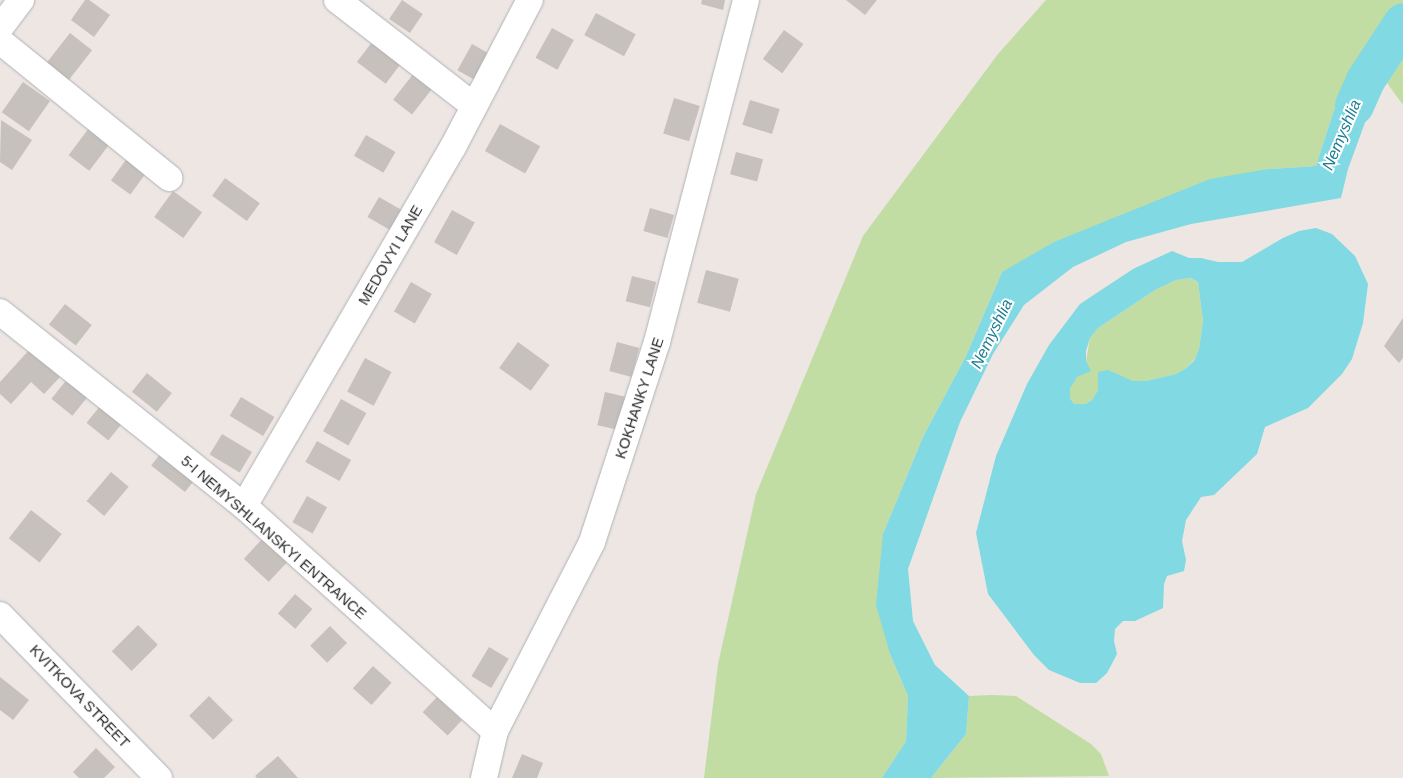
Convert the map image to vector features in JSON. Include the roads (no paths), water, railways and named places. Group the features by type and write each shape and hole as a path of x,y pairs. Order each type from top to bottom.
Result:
{"street":[{"path":"0,28 21,0"},
{"path":"338,0 474,106"},
{"name":"MEDOVYI LANE","path":"244,506 453,147 530,0"},
{"name":"KOKHANKY LANE","path":"484,778 496,732 592,542 658,342 746,0"},
{"path":"0,41 169,178"},
{"name":"5-I NEMYSHLIANSKYI ENTRANCE","path":"0,312 244,506 496,732"},
{"name":"KVITKOVA STREET","path":"0,615 160,778"}],"water":[{"path":"1376,49 1382,76 1348,169 1341,198 1191,224 1126,242 1073,267 1024,305 993,354 960,422 908,569 913,621 935,665 969,696 966,734 931,778 882,778 906,741 908,696 890,654 876,605 883,534 923,437 966,356 1002,272 1054,242 1210,179 1268,169 1316,166 1333,113 1352,68"},
{"path":"1316,228 1332,234 1355,256 1368,284 1363,323 1352,359 1342,374 1308,408 1265,427 1257,454 1214,495 1201,497 1186,520 1182,541 1186,560 1184,571 1167,576 1164,584 1163,608 1135,621 1123,621 1115,629 1114,641 1117,654 1107,673 1096,683 1080,683 1049,670 1034,655 988,594 976,533 996,456 1027,384 1049,345 1080,304 1133,269 1172,251 1189,258 1201,258 1218,262 1242,262 1299,231","holes":["1191,278 1198,282 1203,321 1199,349 1194,361 1176,374 1146,381 1133,381 1108,370 1098,372 1098,390 1092,400 1086,404 1074,404 1070,398 1070,389 1077,377 1091,371 1086,361 1086,351 1090,338 1098,328 1155,290 1176,280"]}],"waterway":[{"name":"Nemyshlia","path":"1354,105 1365,80 1403,22"}]}
